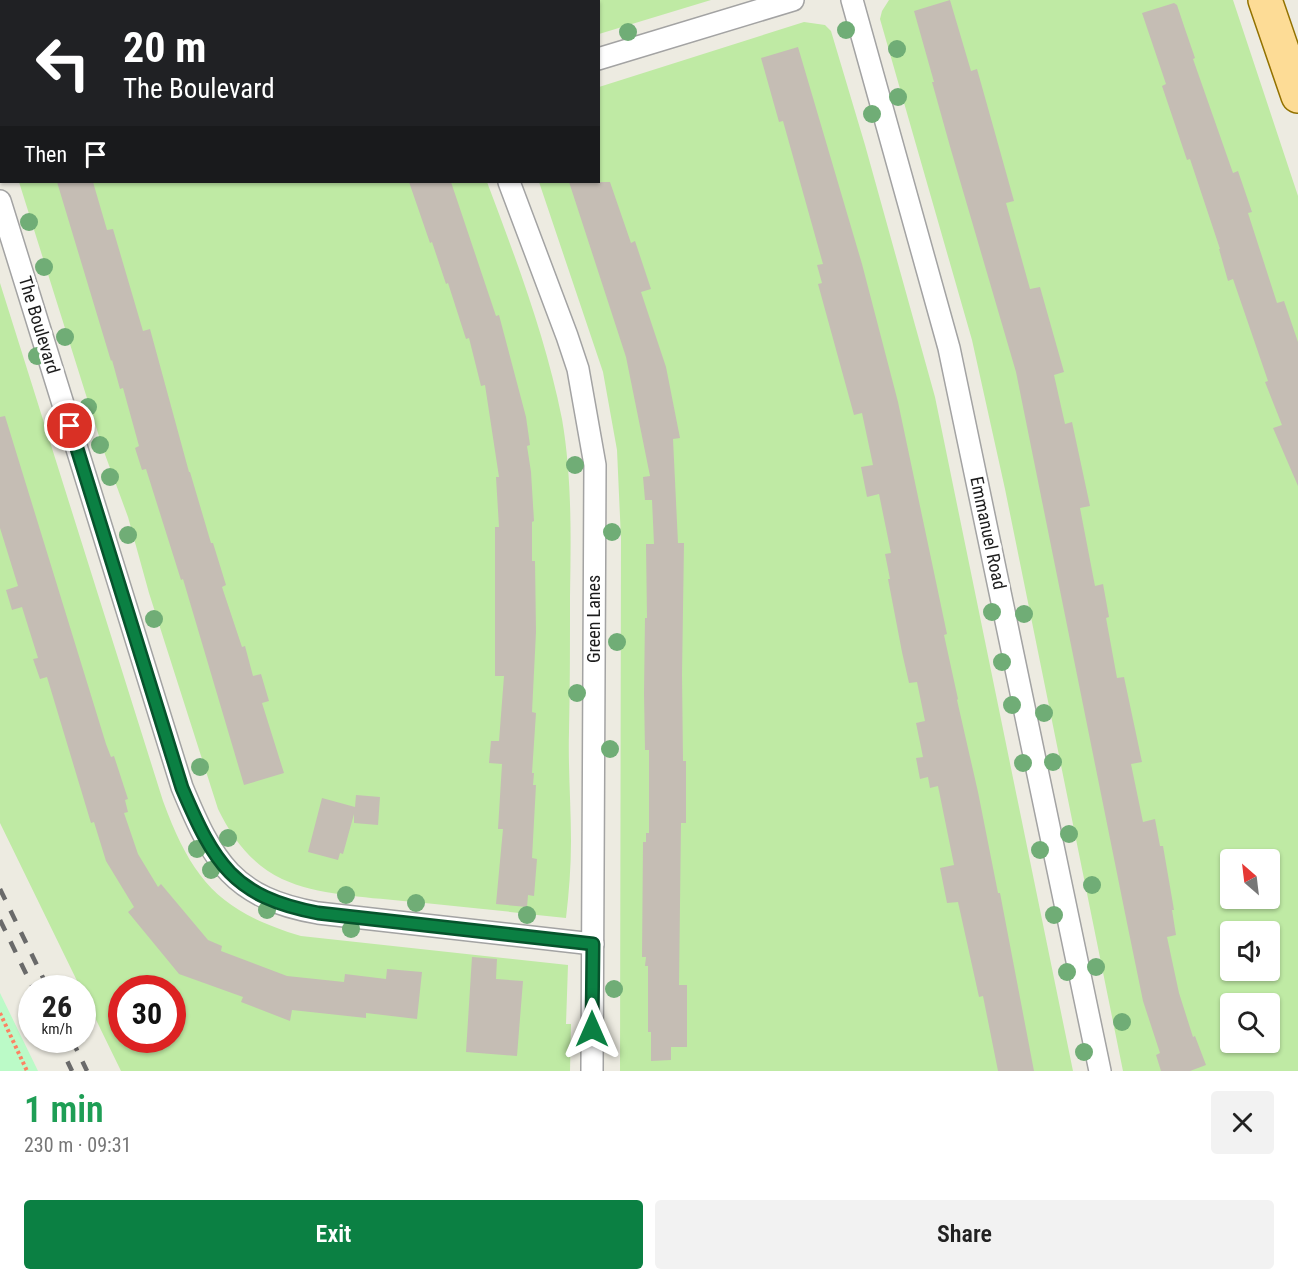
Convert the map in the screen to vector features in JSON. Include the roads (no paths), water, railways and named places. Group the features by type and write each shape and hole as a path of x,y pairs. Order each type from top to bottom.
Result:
{"main road":[{"path":"1265,0 1298,96"}],"street":[{"path":"600,58 793,0"},
{"name":"Emmanuel Road","path":"852,0 949,348 1100,1071"},
{"name":"Green Lanes","path":"509,183 578,369 595,465 592,1071"},
{"name":"The Boulevard","path":"0,201 182,788 205,839 224,868 254,893 288,908 593,944"}],"railway":[{"path":"0,889 42,975"},
{"path":"0,920 27,975"},
{"path":"63,1053 72,1071"},
{"path":"78,1053 87,1071"}]}
